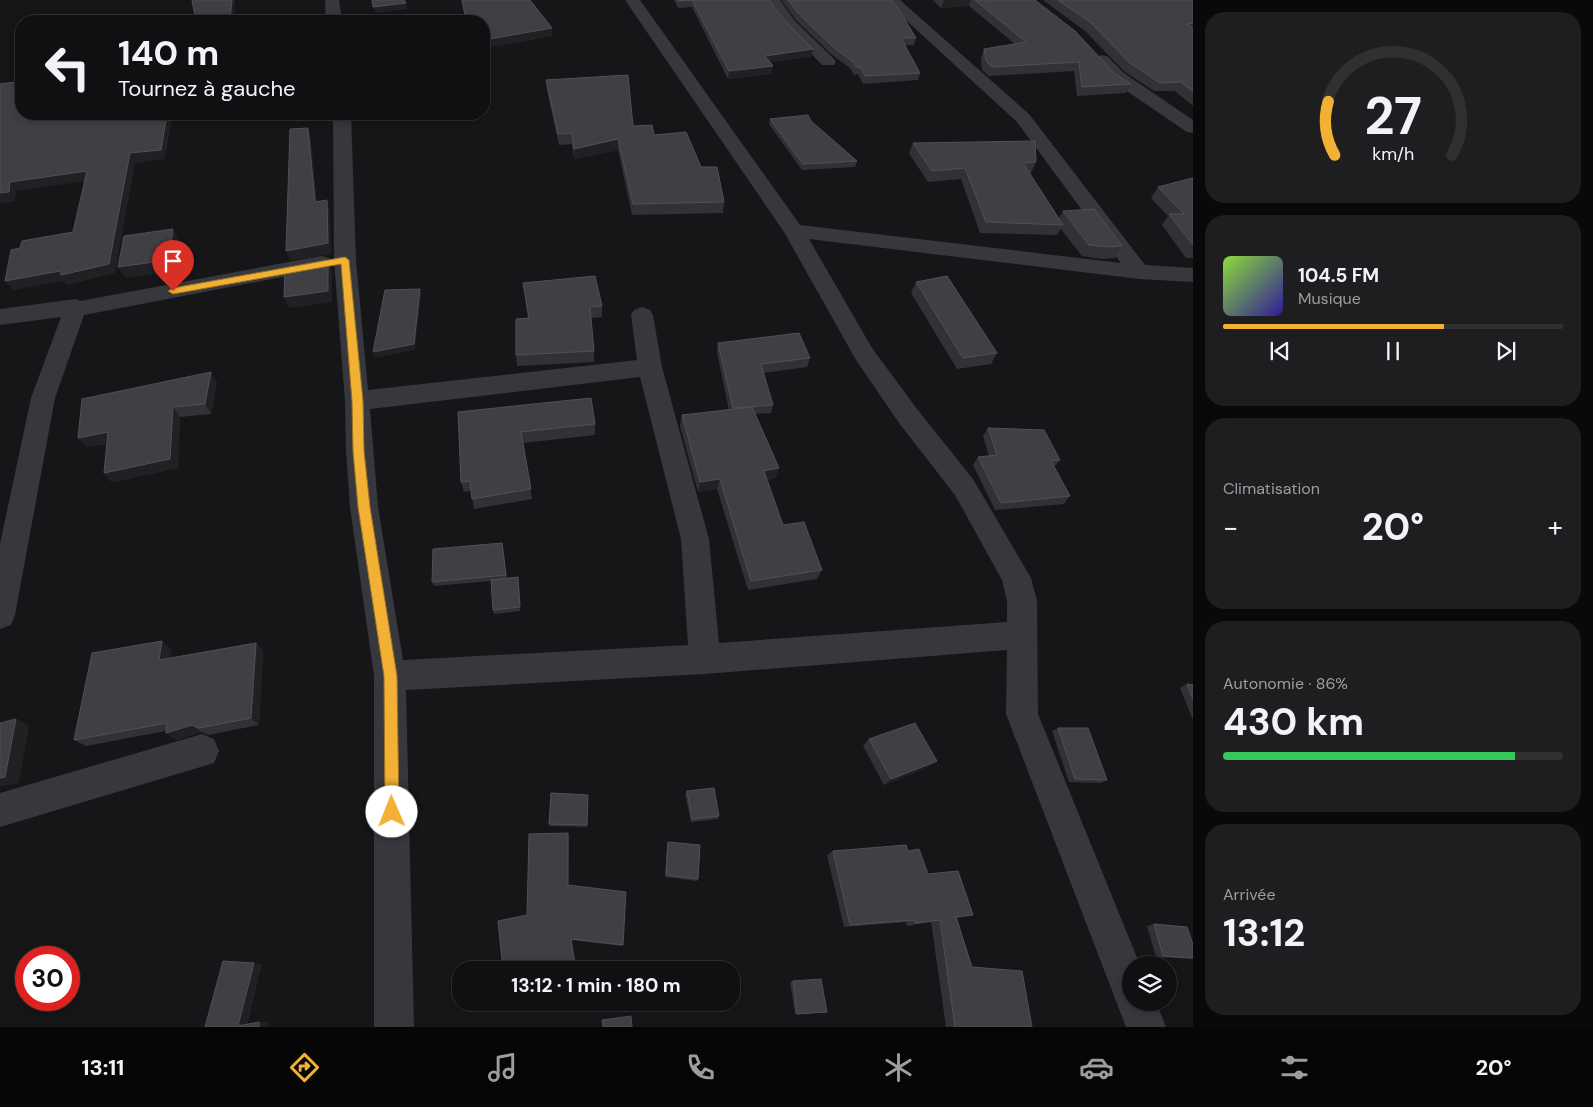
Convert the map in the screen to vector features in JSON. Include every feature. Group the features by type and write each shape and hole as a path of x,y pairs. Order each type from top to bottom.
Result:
{"street":[{"path":"332,0 333,15"},
{"path":"632,0 794,231 864,354 908,416 964,487 1016,578 1022,601 1022,714 1122,968"},
{"path":"772,0 790,24 828,62"},
{"path":"891,0 1023,118 1139,272"},
{"path":"1091,49 1118,77 1193,128"},
{"path":"342,120 345,260 358,401 359,451 364,507 390,676 394,1027"},
{"path":"794,231 1139,272 1193,275"},
{"path":"0,317 76,307 76,309 345,260"},
{"path":"0,615 42,398 76,307"},
{"path":"642,315 650,368 695,539 705,659"},
{"path":"358,401 650,368"},
{"path":"390,676 705,659 1021,635"},
{"path":"0,810 202,751"},
{"path":"1140,1011 1146,1027"}],"building":[{"path":"192,0 232,0 231,15 195,15"},
{"path":"372,0 404,0 406,3 373,7"},
{"path":"462,0 530,0 552,28 490,39 490,15 465,15"},
{"path":"692,0 769,0 785,21 813,49 765,56 773,66 729,71"},
{"path":"788,0 891,0 916,38 901,38 920,73 865,76 860,67 856,67 852,61 833,47 798,13"},
{"path":"975,0 1035,0 1075,31 1115,74 1131,84 1082,87 1079,62 992,67 986,61 984,49 1026,42"},
{"path":"1058,0 1193,0 1193,23 1187,24 1193,28 1193,92 1181,82 1160,83 1130,63 1090,22"},
{"path":"628,75 633,126 652,125 654,135 686,132 701,167 717,167 724,202 633,204 618,139 574,149 572,133 558,134 546,80"},
{"path":"15,82 15,120 166,120 161,150 130,153 109,264 61,275 60,271 5,281 11,250 20,248 22,241 73,232 87,171 10,182 9,192 0,193 0,84"},
{"path":"808,115 811,121 857,161 803,164 770,119"},
{"path":"308,128 315,202 327,200 328,243 286,251 290,129"},
{"path":"1035,141 1036,162 1023,163 1063,225 986,222 965,168 932,171 913,143"},
{"path":"1193,178 1193,245 1169,214 1184,214 1158,187"},
{"path":"1094,209 1122,246 1089,245 1063,211"},
{"path":"173,229 169,260 118,267 124,236"},
{"path":"328,260 328,291 284,297 285,268"},
{"path":"595,276 602,306 590,307 594,351 516,355 516,319 529,318 523,283"},
{"path":"947,276 997,353 963,358 916,282"},
{"path":"420,289 414,344 373,352 385,290"},
{"path":"799,333 810,358 761,364 773,405 733,408 718,343"},
{"path":"211,372 205,404 173,407 170,459 104,473 108,432 78,438 82,399"},
{"path":"591,398 595,424 521,432 531,489 472,499 470,481 461,482 458,412"},
{"path":"752,407 779,468 764,471 783,525 804,522 822,570 751,581 720,479 700,482 682,415"},
{"path":"988,428 1044,430 1060,460 1051,461 1070,496 1001,503 978,457 997,455"},
{"path":"502,543 506,575 432,582 433,549"},
{"path":"518,577 520,607 493,610 491,580"},
{"path":"162,641 159,660 256,643 251,718 199,728 192,725 166,733 167,723 74,740 92,653"},
{"path":"1187,684 1193,685 1193,699"},
{"path":"16,719 5,777 0,778 0,723"},
{"path":"915,723 937,761 891,779 869,739"},
{"path":"1058,728 1088,728 1107,780 1075,779"},
{"path":"714,788 719,816 692,819 687,791"},
{"path":"551,793 588,795 587,825 549,824"},
{"path":"568,833 568,885 626,892 623,945 571,939 575,961 502,961 498,921 527,915 529,834"},
{"path":"668,842 700,845 698,879 666,875"},
{"path":"906,845 908,851 919,849 928,874 958,871 973,915 956,917 972,967 1022,971 1032,1027 955,1027 940,920 915,923 914,920 850,925 833,851"},
{"path":"1154,924 1187,927 1193,944 1193,958 1163,956"},
{"path":"223,961 254,963 238,1026 259,1022 259,1027 205,1027"},
{"path":"821,979 827,1012 797,1014 793,981"},
{"path":"631,1016 632,1027 603,1027 602,1020"}],"route":[{"path":"173,291 345,260 358,401 359,451 364,507 390,676 392,812"}]}
